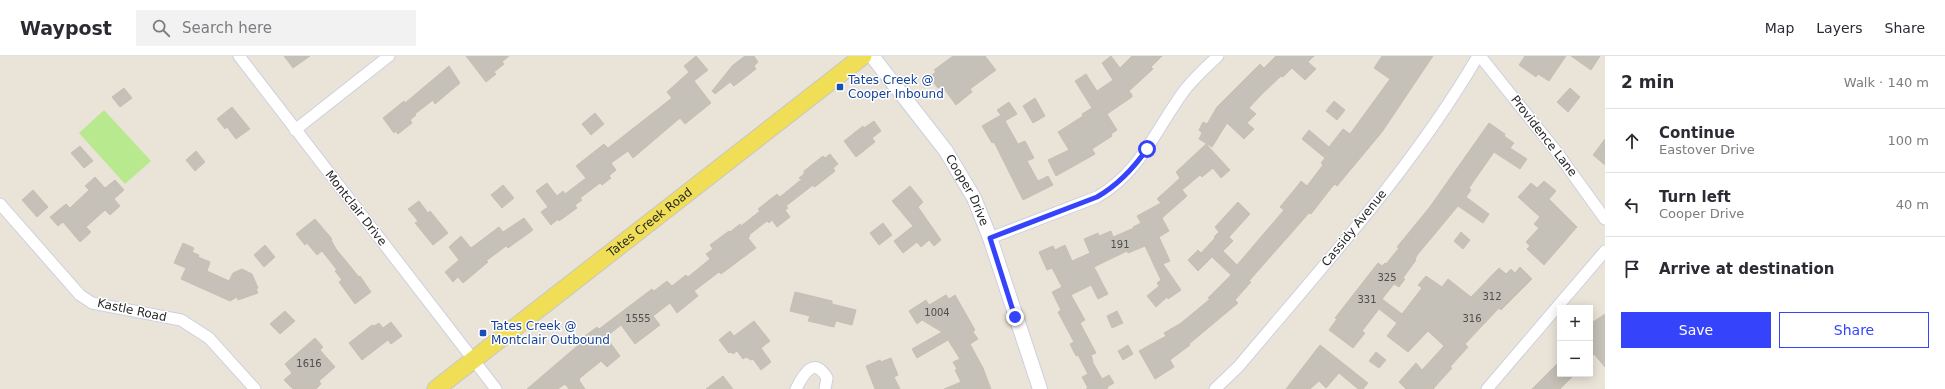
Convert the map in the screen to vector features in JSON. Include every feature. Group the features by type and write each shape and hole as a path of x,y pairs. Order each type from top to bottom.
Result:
{"main road":[{"name":"Tates Creek Road","path":"436,389 863,56"}],"street":[{"name":"Montclair Drive","path":"239,56 496,389"},
{"path":"295,130 389,56"},
{"name":"Cooper Drive","path":"872,56 946,151 974,198 990,238 1040,389"},
{"path":"990,238 1097,197 1112,189 1136,164 1147,149 1183,91 1218,56"},
{"name":"Providence Lane","path":"1479,56 1556,151 1605,218"},
{"name":"Cassidy Avenue","path":"1215,389 1238,367 1393,181 1434,125 1479,56"},
{"name":"Kastle Road","path":"0,204 80,295 92,303 181,320 209,338 255,389"},
{"path":"1487,389 1605,251"},
{"path":"796,389 803,374 808,370 816,368 824,371 827,378 824,389"}],"green space":[{"path":"104,110 151,161 125,184 79,133"}],"building":[{"path":"284,56 310,56 293,68"},
{"path":"466,56 509,56 502,62 504,64 494,72 496,74 486,82"},
{"path":"696,56 708,70 694,81 711,103 685,124 680,118 633,158 628,151 611,163 616,170 609,176 611,178 602,185 600,183 580,198 582,200 575,205 577,208 551,225 541,212 548,207 536,191 547,183 557,196 563,191 565,194 586,178 576,166 604,144 608,148 672,98 667,92 689,72 684,66"},
{"path":"745,56 754,56 758,62 754,66 756,69 734,86 730,82 715,94 712,91 733,65"},
{"path":"953,56 985,56 996,70 970,89 972,92 956,105 942,86 938,88 929,77 936,72 934,70"},
{"path":"1111,56 1120,68 1132,56 1162,56 1151,67 1153,69 1129,91 1132,97 1107,114 1117,130 1111,134 1112,136 1092,149 1095,154 1056,176 1048,160 1069,150 1058,132 1083,116 1082,114 1092,108 1075,81 1086,74 1097,91 1113,80 1102,63"},
{"path":"1276,56 1314,56 1308,62 1316,69 1305,80 1292,68 1283,77 1281,76 1260,96 1249,108 1256,114 1247,123 1254,129 1244,139 1227,123 1212,147 1199,139 1202,133 1199,130 1203,122 1207,124 1217,107 1260,64 1264,68"},
{"path":"1382,56 1433,56 1382,132 1337,186 1335,184 1332,187 1311,214 1309,213 1249,281 1251,282 1235,300 1238,303 1189,344 1190,345 1170,360 1174,367 1155,379 1139,351 1166,336 1164,333 1181,323 1210,299 1208,298 1231,275 1212,257 1198,271 1188,260 1198,250 1201,253 1215,238 1214,237 1219,232 1215,227 1238,202 1250,214 1229,237 1233,241 1223,251 1237,265 1284,210 1280,207 1301,181 1307,186 1323,165 1321,163 1325,158 1302,139 1309,130 1329,147 1343,129 1350,134 1390,79 1374,68"},
{"path":"1525,56 1566,56 1549,81 1538,74 1536,77 1519,65"},
{"path":"1571,56 1600,56 1591,70"},
{"path":"449,66 460,83 435,104 433,100 415,114 416,115 410,120 412,123 398,134 395,131 394,133 383,118 404,101 405,103"},
{"path":"124,88 132,98 120,107 112,97"},
{"path":"1570,88 1580,97 1568,112 1557,102"},
{"path":"1035,98 1045,116 1033,123 1023,106"},
{"path":"1334,101 1345,110 1337,120 1326,111"},
{"path":"1009,102 1017,114 1005,121 1018,144 1025,141 1034,158 1027,161 1038,181 1048,176 1053,185 1023,200 994,142 992,143 982,126 1001,115 997,110"},
{"path":"232,107 250,129 236,139 227,127 225,129 217,119"},
{"path":"595,113 604,124 591,135 582,124"},
{"path":"874,121 881,131 872,138 875,142 856,157 844,141 863,126 864,128"},
{"path":"1489,123 1505,134 1504,136 1514,143 1510,148 1527,159 1520,169 1494,152 1469,188 1471,190 1466,197 1489,214 1483,223 1458,206 1418,254 1415,259 1416,260 1403,278 1405,279 1399,287 1394,284 1382,299 1402,314 1422,288 1418,285 1426,276 1442,287 1448,279 1471,297 1499,268 1506,274 1511,269 1515,273 1520,267 1532,279 1501,310 1499,308 1465,344 1468,347 1433,389 1406,389 1399,382 1416,363 1422,370 1444,346 1428,331 1408,352 1387,336 1397,323 1379,309 1362,331 1365,333 1353,348 1329,330 1337,319 1335,318 1378,263 1382,266 1385,263 1386,264 1399,248 1397,247 1429,208"},
{"path":"1605,139 1605,165 1593,155"},
{"path":"1206,144 1230,170 1221,178 1213,168 1202,177 1200,175 1182,190 1187,196 1162,218 1169,231 1159,237 1170,261 1163,264 1181,290 1168,299 1167,297 1156,307 1147,296 1159,286 1157,283 1161,280 1145,246 1128,253 1127,251 1094,267 1108,294 1098,299 1091,285 1071,295 1085,320 1080,323 1096,353 1091,355 1092,361 1102,379 1109,375 1114,383 1107,387 1108,389 1086,389 1088,388 1082,377 1088,374 1078,355 1076,356 1070,344 1074,342 1058,312 1061,310 1052,292 1062,287 1052,268 1047,270 1039,252 1053,246 1055,250 1065,245 1072,261 1090,253 1084,239 1098,233 1099,236 1111,231 1113,237 1134,228 1133,227 1141,223 1137,216 1161,203 1157,199 1180,178 1176,172"},
{"path":"80,146 93,161 84,168 71,153"},
{"path":"196,151 205,162 195,171 186,160"},
{"path":"830,154 838,164 833,168 835,171 816,186 814,187 813,185 786,206 788,208 785,210 790,217 777,227 772,220 769,223 767,221 749,235 750,236 748,238 756,248 721,274 719,272 694,291 698,296 677,313 670,303 653,316 660,325 635,344 621,325 606,337 620,356 607,367 601,361 580,378 579,380 585,389 569,389 565,384 558,389 527,389 583,341 581,339 597,327 599,329 652,289 654,291 667,281 672,286 686,275 688,277 710,259 706,254 713,249 710,245 740,224 741,226 760,211 758,209 777,194 780,197 802,179 799,178 804,174 804,171 823,156 825,158"},
{"path":"95,177 105,188 115,180 124,190 114,199 120,206 110,215 105,210 86,227 91,232 80,242 63,222 58,226 50,217 66,204 70,208 89,190 85,186"},
{"path":"1544,181 1556,191 1549,199 1577,227 1544,265 1527,249 1530,246 1526,242 1539,228 1534,224 1540,217 1518,197 1531,183 1537,188"},
{"path":"503,185 514,198 502,208 491,195"},
{"path":"910,186 923,202 918,207 941,240 934,246 929,240 921,247 917,242 903,253 894,241 913,226 892,201"},
{"path":"33,190 48,207 37,217 22,200"},
{"path":"419,201 428,213 430,211 448,233 433,245 415,223 418,221 408,209"},
{"path":"524,218 533,230 508,248 506,246 486,261 488,262 463,283 458,277 453,282 445,272 459,260 449,247 461,236 471,248 499,227 503,232"},
{"path":"315,219 332,239 331,240 336,249 359,277 360,276 371,292 355,304 339,282 342,280 335,271 337,270 322,251 317,255 307,243 305,245 296,234"},
{"path":"883,223 892,235 879,245 870,233"},
{"path":"1461,232 1470,240 1463,249 1454,241"},
{"path":"183,243 194,248 192,252 199,255 198,257 210,262 207,271 229,281 233,273 242,269 252,274 258,288 256,289 258,293 238,300 237,297 230,301 181,279 186,268 174,263"},
{"path":"265,245 275,257 264,267 254,255"},
{"path":"795,292 832,301 832,304 856,310 852,325 836,321 834,327 808,321 810,316 790,311"},
{"path":"946,295 949,299 955,295 975,330 973,332 978,339 970,344 983,368 991,389 944,389 961,382 953,362 960,359 948,340 917,358 912,349 942,332 922,320 917,324 909,311 926,300 929,305"},
{"path":"285,311 295,321 280,334 270,324"},
{"path":"1117,311 1123,323 1112,328 1107,316"},
{"path":"1605,314 1605,367 1594,354 1593,355 1593,322"},
{"path":"754,321 770,341 761,348 771,362 761,370 753,359 751,360 746,357 743,359 737,351 733,354 731,352 729,353 719,340 730,331 734,336"},
{"path":"391,322 402,336 391,344 388,340 362,360 349,343 372,325 374,326 379,323 383,328"},
{"path":"315,338 323,347 320,350 335,367 319,381 321,384 316,389 293,389 284,380 292,373 285,364"},
{"path":"1128,345 1133,354 1123,360 1118,351"},
{"path":"1320,345 1368,383 1363,389 1358,389 1339,373 1326,388 1319,381 1310,389 1286,389"},
{"path":"1376,352 1386,360 1379,368 1369,361"},
{"path":"891,358 898,375 894,377 900,389 875,389 866,366 880,360 881,362"},
{"path":"1557,364 1557,377 1572,377 1560,389 1532,389"},
{"path":"723,376 733,389 706,389"}],"place":[{"name":"Tates Creek @ Cooper Inbound","path":"840,87"},
{"name":"Tates Creek @ Montclair Outbound","path":"483,333"}],"route":[{"path":"1015,317 990,238 1097,197 1112,189 1136,164 1147,149"}]}
